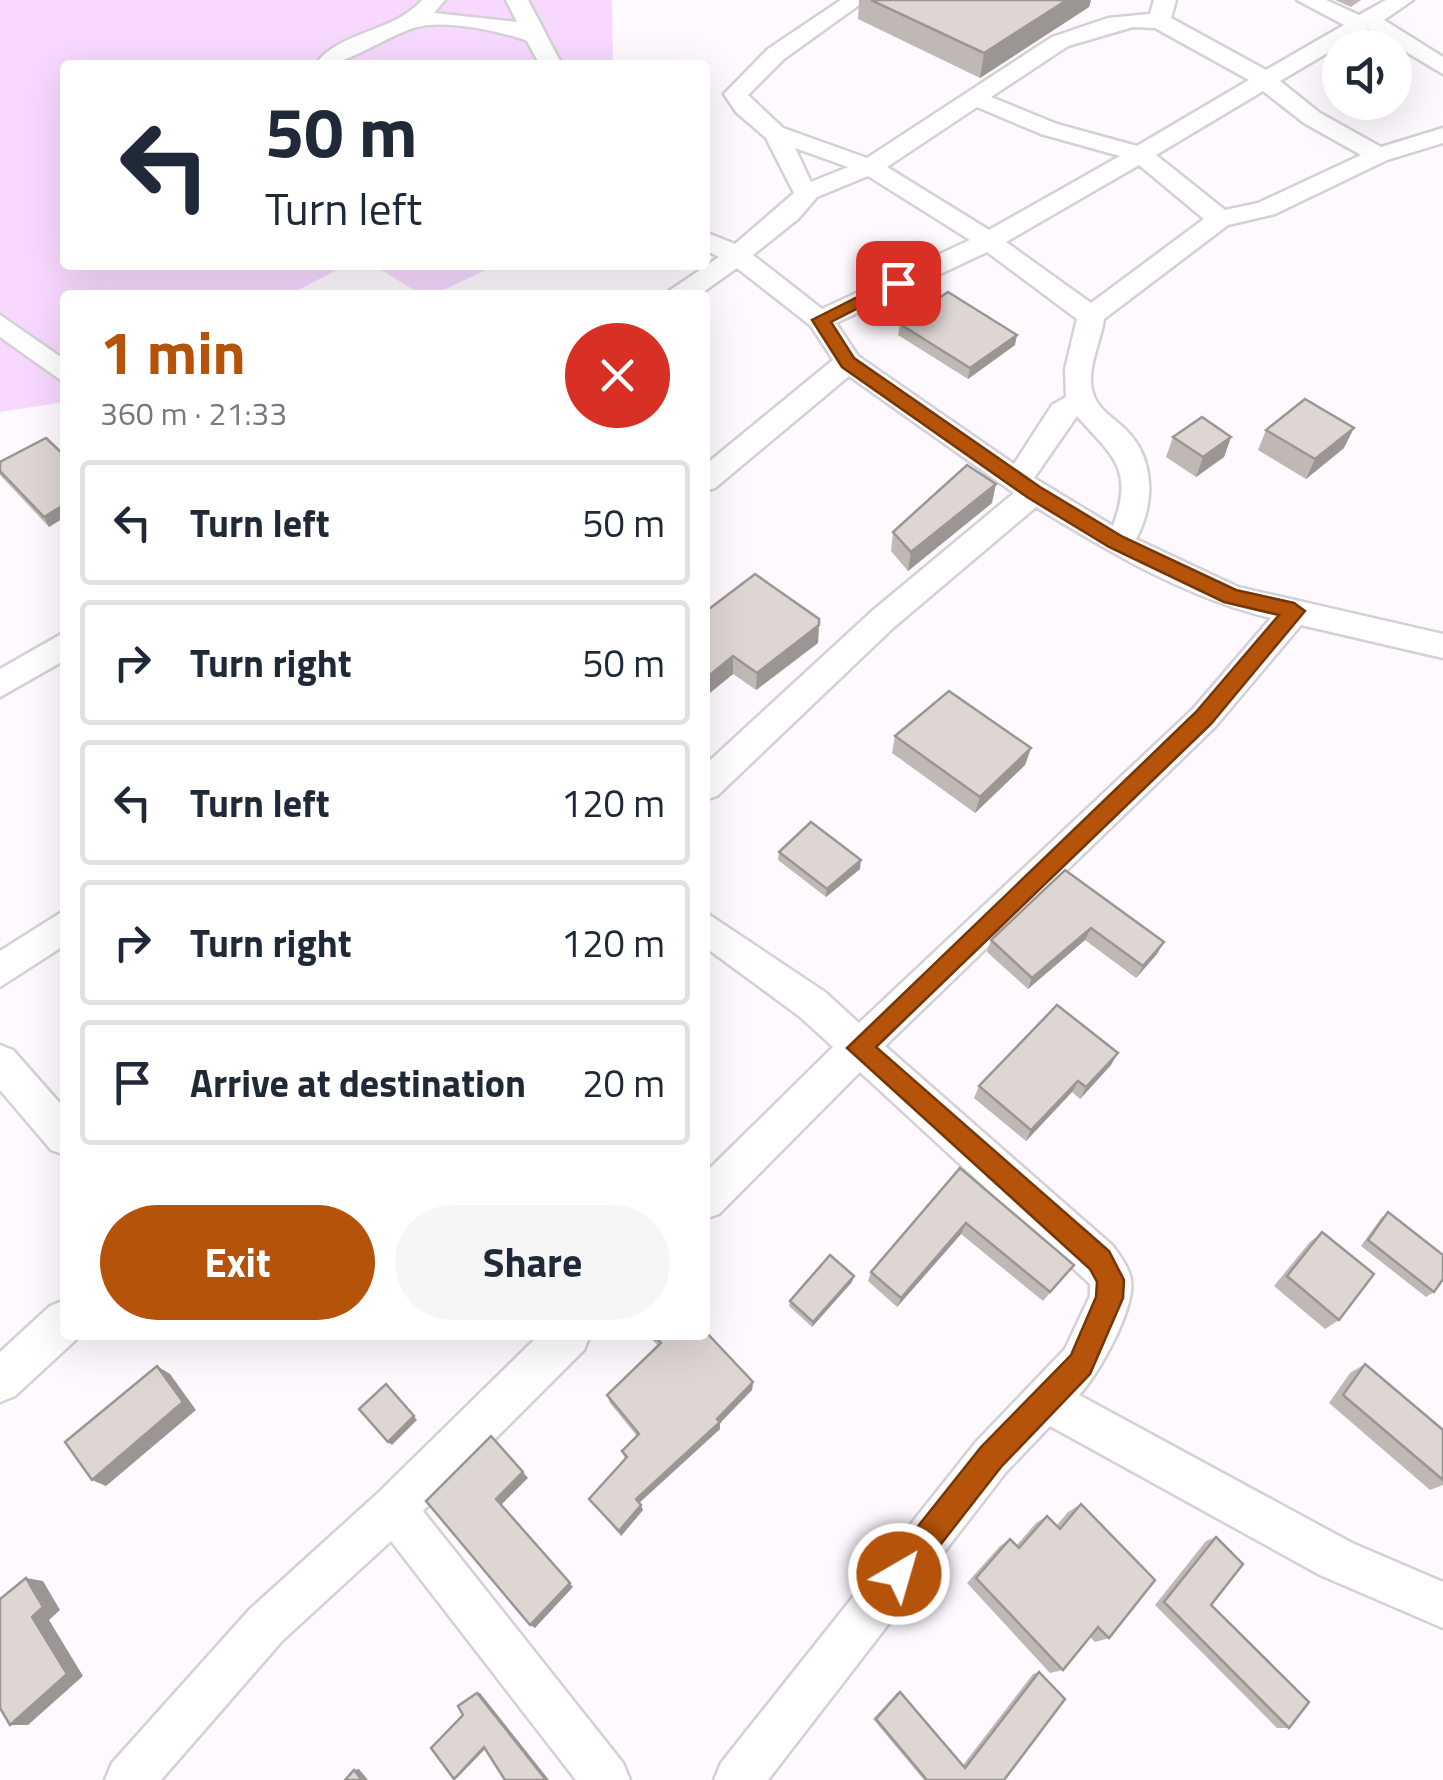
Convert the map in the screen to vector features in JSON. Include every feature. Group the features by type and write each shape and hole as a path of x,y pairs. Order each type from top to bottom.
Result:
{"street":[{"path":"330,60 335,54 418,18 434,0"},
{"path":"517,0 549,60"},
{"path":"855,0 776,54 742,83 736,94 740,102 774,132 870,168 989,241 1091,316"},
{"path":"1308,0 1364,22 1443,68"},
{"path":"820,320 989,241 1402,0"},
{"path":"687,290 701,284 789,214 808,192 870,168 1058,40 1162,11 1265,79 1312,118 1379,155"},
{"path":"418,18 504,24 537,36"},
{"path":"975,98 1049,129 1140,154 1220,219"},
{"path":"774,132 799,186 808,192"},
{"path":"1116,542 1124,535 1134,511 1128,453 1081,400 1079,365 1090,342 1091,316 1194,234 1220,219 1266,210 1379,155 1443,134"},
{"path":"710,242 736,255 820,320 848,362 1026,486 1116,542 1231,597 1443,646"},
{"path":"0,324 60,370"},
{"path":"710,477 848,362"},
{"path":"710,781 1026,486 1062,412 1081,400"},
{"path":"710,1195 1204,718 1294,611"},
{"path":"0,685 60,647"},
{"path":"0,971 60,929"},
{"path":"710,931 812,1004 1100,1260 1111,1280 1110,1298 1080,1364 991,1457 738,1780"},
{"path":"0,1062 60,1131"},
{"path":"0,1381 60,1326"},
{"path":"129,1780 176,1732 266,1625 394,1509 564,1340"},
{"path":"1043,1399 1336,1559 1443,1605"},
{"path":"394,1509 606,1780"}],"shaded area":[{"path":"0,0 612,0 613,60 60,60 60,270 336,270 298,290 60,290 60,403 0,412"},
{"path":"381,270 486,270 444,290 414,290"}],"building":[{"path":"871,0 1067,0 984,53"},
{"path":"948,292 1017,335 970,368 900,324"},
{"path":"1305,399 1354,428 1315,459 1266,430"},
{"path":"1202,417 1231,437 1203,457 1173,437"},
{"path":"46,438 60,451 60,507 44,517 0,471 0,462"},
{"path":"967,465 996,484 911,552 893,532"},
{"path":"755,574 819,619 819,625 757,673 733,656 710,675 710,608"},
{"path":"949,691 1031,748 980,797 895,736"},
{"path":"811,822 861,860 827,889 779,852"},
{"path":"1065,870 1164,942 1143,966 1091,928 1032,978 991,940"},
{"path":"1057,1005 1118,1053 1086,1087 1078,1081 1031,1130 979,1086"},
{"path":"960,1168 1074,1265 1050,1292 966,1223 901,1298 871,1272"},
{"path":"1388,1212 1443,1255 1443,1279 1434,1292 1368,1240"},
{"path":"1322,1232 1374,1274 1339,1320 1287,1276"},
{"path":"830,1255 854,1276 813,1322 790,1301"},
{"path":"710,1336 753,1382 717,1419 720,1422 636,1499 641,1505 619,1531 589,1499 627,1457 622,1451 639,1434 607,1395 661,1343 658,1340 710,1340"},
{"path":"1365,1364 1443,1430 1443,1480 1343,1395"},
{"path":"157,1366 183,1402 92,1480 65,1442"},
{"path":"386,1384 414,1416 388,1442 359,1409"},
{"path":"491,1436 523,1472 496,1499 570,1583 530,1625 426,1501"},
{"path":"1081,1504 1155,1580 1109,1638 1098,1627 1063,1670 976,1578 1010,1539 1019,1548 1047,1516 1060,1529"},
{"path":"1216,1537 1243,1564 1211,1605 1309,1702 1289,1728 1164,1602"},
{"path":"26,1578 43,1607 32,1617 67,1674 10,1725 0,1708 0,1599"},
{"path":"1039,1672 1065,1699 1004,1780 927,1780 876,1719 900,1692 965,1768"},
{"path":"477,1693 546,1780 505,1780 484,1747 454,1779 431,1748 463,1715 458,1706"},
{"path":"354,1770 362,1780 345,1780"}],"route":[{"path":"898,283 866,296 840,314 820,320 848,362 1034,492 1116,542 1231,597 1294,611 1204,718 859,1048 1100,1260 1111,1280 1110,1298 1080,1364 991,1457 899,1574"}]}
